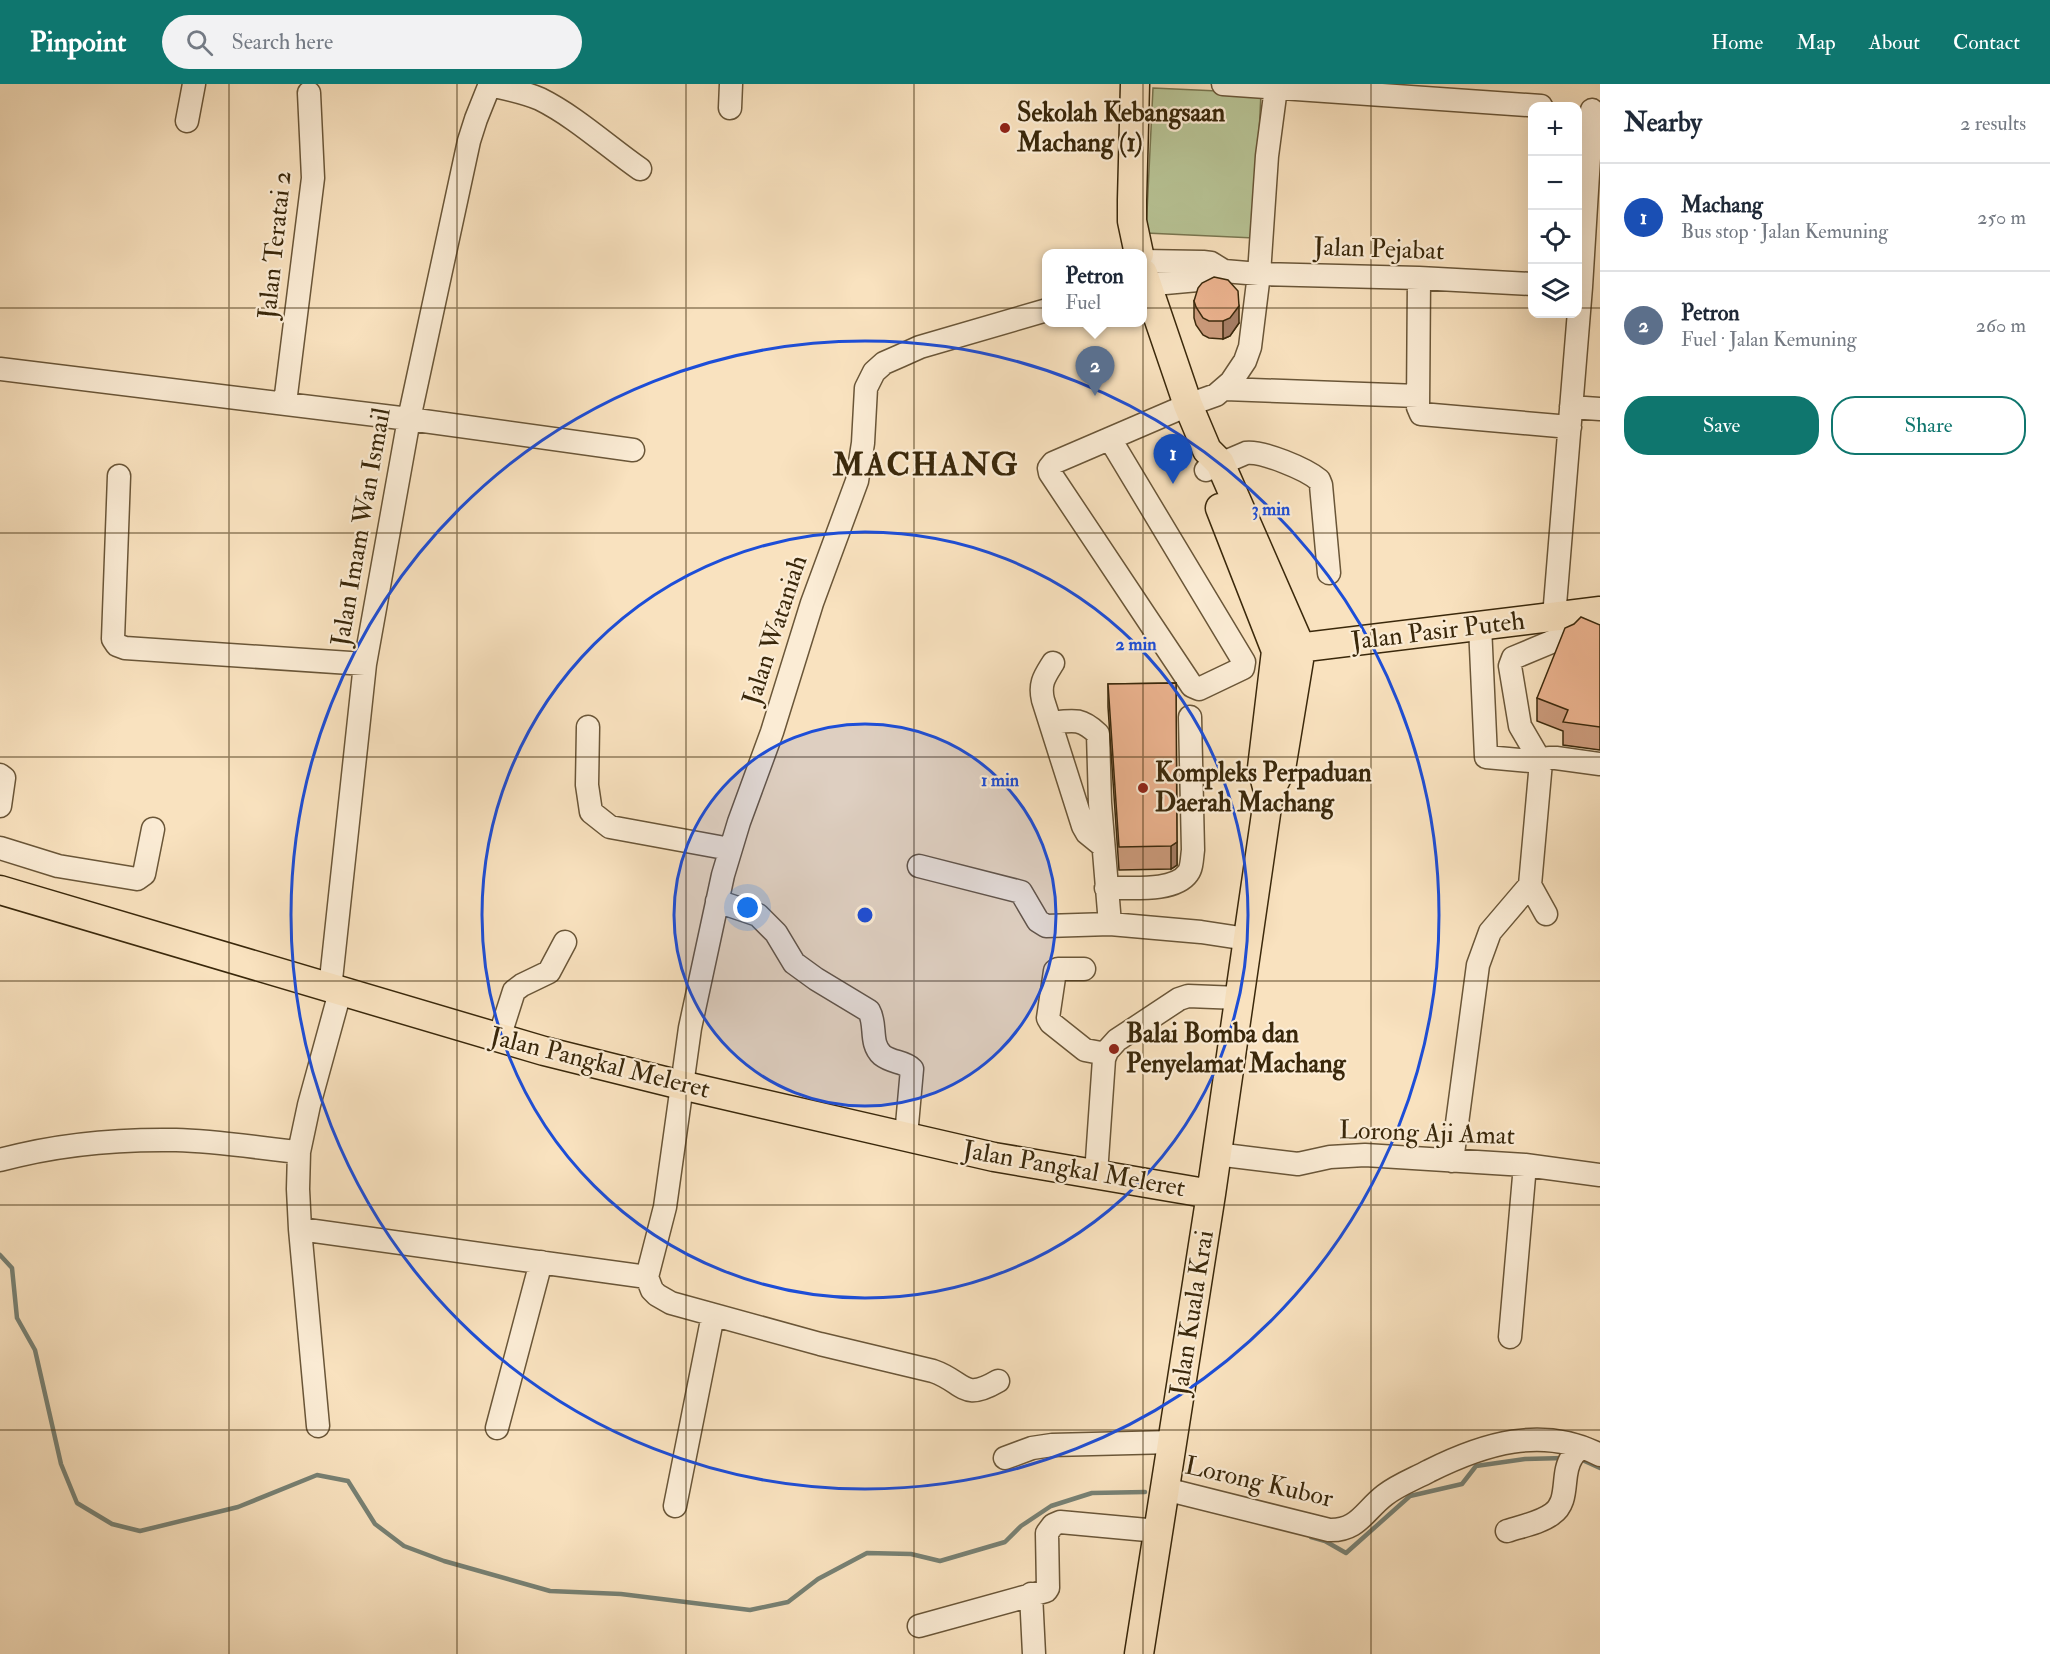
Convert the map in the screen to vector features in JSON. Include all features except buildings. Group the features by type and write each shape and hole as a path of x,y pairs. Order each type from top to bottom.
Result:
{"main road":[{"path":"1135,84 1132,220 1137,249"},
{"path":"1147,285 1188,405 1288,650"},
{"name":"Jalan Pasir Puteh","path":"1288,650 1600,611"},
{"name":"Jalan Kuala Krai","path":"1140,1654 1211,1194 1269,793 1262,768 1288,650"},
{"name":"Jalan Pangkal Meleret","path":"0,890 499,1038 681,1085 994,1156 1211,1194"}],"street":[{"path":"187,120 194,84"},
{"path":"490,84 541,100 640,169"},
{"name":"Jalan Imam Wan Ismail","path":"318,1426 300,1229 299,1152 335,990 364,664 409,419 469,141 490,84"},
{"path":"730,108 731,84"},
{"path":"1223,84 1276,88 1504,94 1528,102"},
{"path":"1110,439 1244,662 1243,668 1199,689 1192,686 1050,473 1050,465 1225,389 1245,361 1250,347 1259,274 1267,156 1276,88"},
{"name":"Jalan Teratai 2","path":"285,403 313,178 309,93"},
{"path":"1546,914 1530,885 1541,762 1523,733 1518,719 1510,662 1514,658 1568,635 1571,631 1562,616 1570,417 1586,287 1590,110"},
{"name":"Jalan Pejabat","path":"1147,276 1209,279 1224,271 1528,284"},
{"path":"1419,278 1418,410 1423,415 1570,417 1600,409"},
{"name":"Jalan Wataniah","path":"647,1277 664,1207 690,1028 730,849 772,732 812,603 857,481 863,443 868,380 884,363 920,348 1042,311"},
{"path":"0,369 285,403 633,450"},
{"path":"1225,389 1418,396"},
{"path":"1211,461 1246,453 1260,453 1319,480 1329,573"},
{"path":"119,476 113,639 117,645 125,648 364,664"},
{"path":"1480,626 1486,756 1541,762 1551,758 1600,764"},
{"path":"1053,663 1043,678 1041,689 1083,826 1087,833 1103,846"},
{"path":"1106,888 1168,886 1179,882 1189,872 1193,850 1190,717"},
{"path":"1051,723 1071,720 1086,723 1098,734 1103,846 1110,924"},
{"path":"588,727 587,785 591,812 610,827 730,849"},
{"path":"0,775 4,778 0,806"},
{"path":"0,848 58,866 137,879 144,874 153,829"},
{"path":"919,866 1021,892 1038,921 1046,926 1110,924 1201,932 1247,939"},
{"path":"1452,1161 1476,974 1488,937 1530,885"},
{"path":"717,902 758,915 776,933 794,963 869,1011 872,1017 874,1042 878,1050 890,1060 905,1064 912,1069 906,1136"},
{"path":"499,1038 514,991 549,972 565,942"},
{"path":"1084,969 1055,971 1048,1018 1052,1025 1085,1050 1106,1054"},
{"path":"1096,1174 1106,1054 1117,1040 1184,997 1239,998"},
{"path":"0,1160 24,1153 105,1141 178,1140 299,1152"},
{"name":"Lorong Aji Amat","path":"1216,1154 1298,1164 1330,1157 1365,1155 1525,1165 1600,1175"},
{"path":"1510,1337 1525,1165"},
{"path":"300,1229 647,1277 652,1290 663,1300 820,1344 933,1371 948,1377 967,1391 980,1390 998,1381"},
{"path":"497,1428 541,1262"},
{"path":"675,1506 713,1315"},
{"name":"Lorong Kubor","path":"1165,1489 1329,1530 1343,1530 1356,1523 1383,1496 1397,1487 1472,1451 1493,1445 1533,1440 1573,1444 1591,1451"},
{"path":"1005,1458 1032,1448 1052,1445 1172,1442"},
{"path":"1507,1531 1545,1518 1557,1510 1563,1499 1567,1469 1572,1455 1591,1451"},
{"path":"919,1626 1047,1590 1047,1533 1053,1525 1060,1522 1158,1531"},
{"path":"1031,1594 1034,1654"}],"green space":[{"path":"1153,88 1261,93 1254,238 1146,233"}],"waterway":[{"path":"0,1255 12,1268 17,1318 35,1350 61,1464 77,1503 112,1524 140,1531 238,1507 317,1475 348,1481 375,1524 404,1546 444,1561 550,1591 621,1594 750,1610 788,1602 818,1579 867,1553 911,1554 940,1561 1005,1542 1021,1526 1051,1506 1092,1493 1145,1492"},
{"path":"1311,1537 1325,1541 1346,1553 1410,1496 1462,1484 1476,1466 1525,1459 1564,1458"},
{"path":"1578,1458 1600,1468"}],"place":[{"name":"Sekolah Kebangsaan Machang (1)","path":"1005,128"},
{"name":"Petron","path":"1095,396"},
{"name":"Machang","path":"1173,484"},
{"name":"Kompleks Perpaduan Daerah Machang","path":"1143,788"},
{"name":"Balai Bomba dan Penyelamat Machang","path":"1114,1049"}],"district":[{"name":"MACHANG","path":"926,465"}]}
